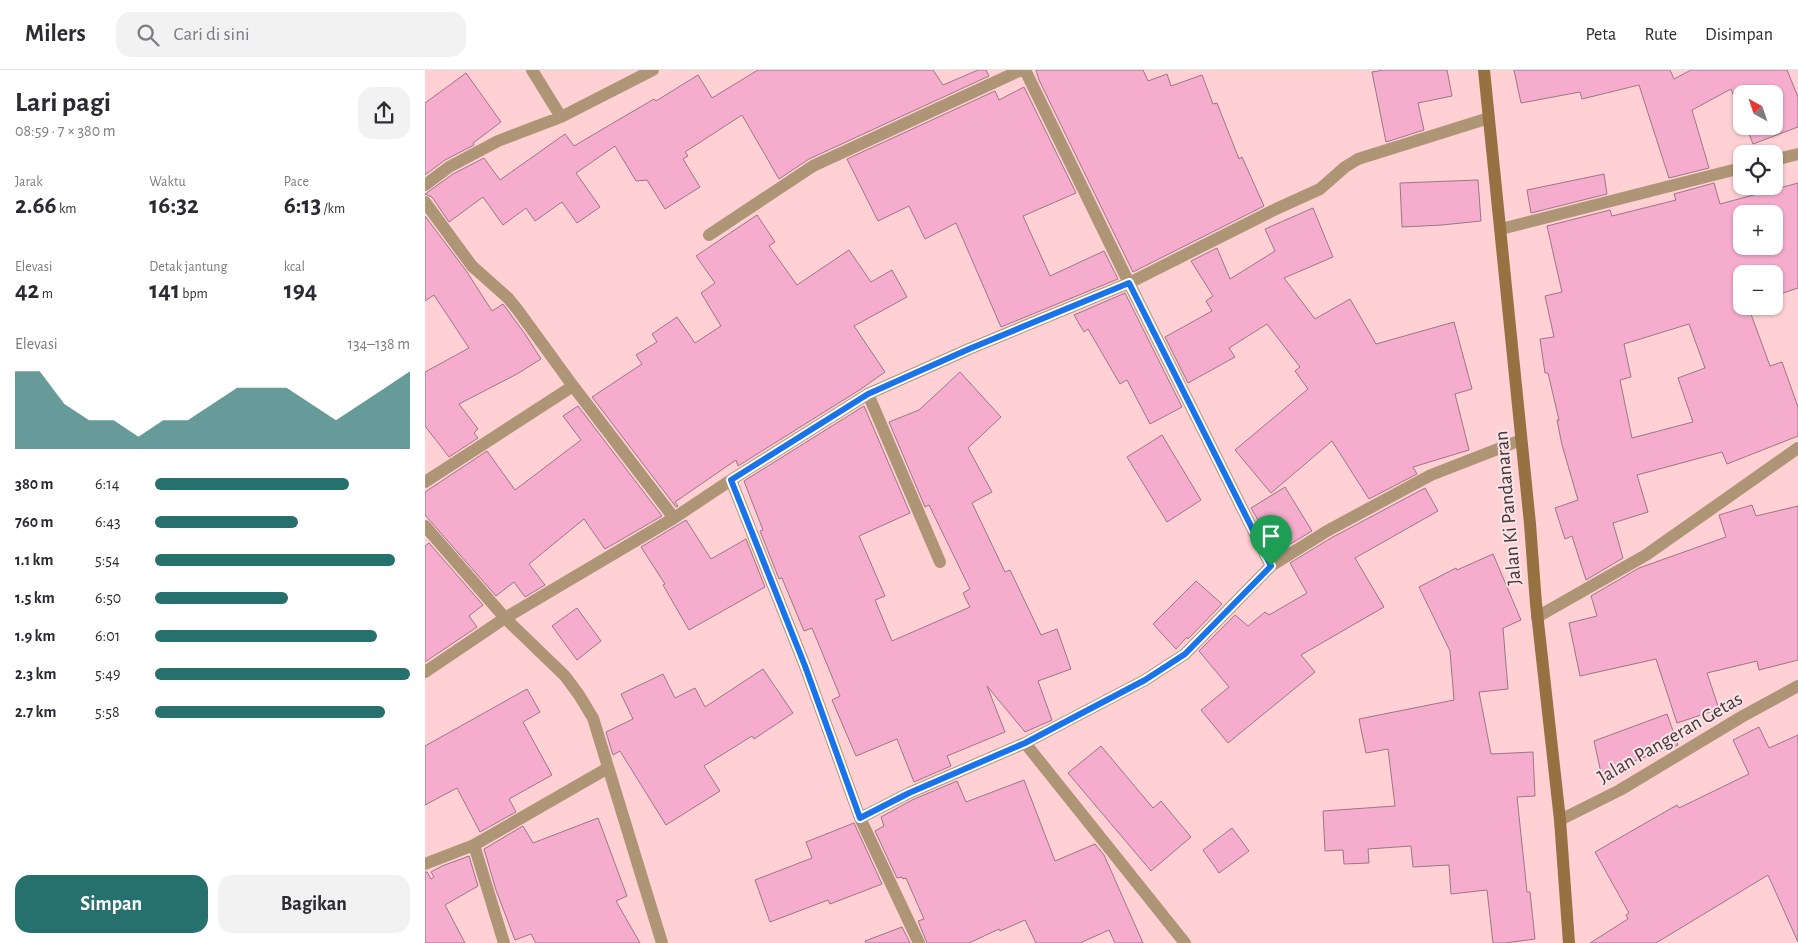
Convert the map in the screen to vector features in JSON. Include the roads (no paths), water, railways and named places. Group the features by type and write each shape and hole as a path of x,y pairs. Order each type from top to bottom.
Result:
{"main road":[{"name":"Jalan Ki Pandanaran","path":"1485,70 1537,617 1560,820 1569,943"}],"street":[{"path":"532,70 561,117"},
{"path":"425,185 449,167 498,140 561,117 653,70"},
{"path":"709,235 813,166 1021,70"},
{"path":"1025,70 1271,566"},
{"path":"425,672 505,618 674,518 868,394 969,349 1129,283 1320,189 1345,167 1358,159 1489,118"},
{"path":"1783,158 1798,154"},
{"path":"1501,229 1733,170"},
{"path":"425,202 472,266 508,298 517,309 674,518"},
{"path":"425,482 573,386"},
{"path":"868,394 940,562"},
{"path":"860,818 909,793 1025,743 1145,680 1185,654 1271,566 1327,531 1431,475 1521,440"},
{"path":"1537,617 1646,555 1798,448"},
{"path":"731,480 805,666 860,818 919,943"},
{"path":"425,526 505,618 565,676 593,718 662,943"},
{"name":"Jalan Pangeran Getas","path":"1560,820 1620,790 1743,716 1798,686"},
{"path":"1025,743 1185,943"},
{"path":"425,864 474,845 608,768"},
{"path":"474,845 504,943"}]}
